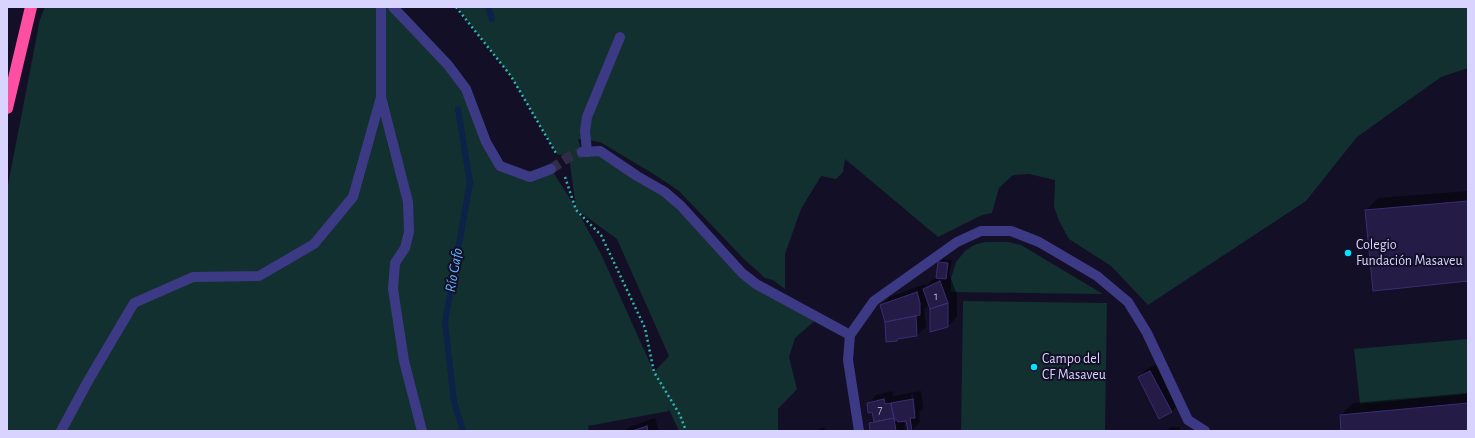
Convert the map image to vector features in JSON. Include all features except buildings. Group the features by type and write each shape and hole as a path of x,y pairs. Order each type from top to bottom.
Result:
{"highway":[{"path":"7,108 31,7"}],"street":[{"path":"381,7 381,96 408,202 409,232 405,248 395,263 393,289 404,361 422,431"},
{"path":"393,7 448,65 466,89 486,142 500,166 530,177 551,169"},
{"path":"620,37 587,117 584,152 600,151 637,176 665,192 681,206 742,273 756,284 850,335"},
{"path":"61,431 88,381 134,303 193,277 259,276 314,244 353,197 381,96"},
{"path":"859,431 848,360 850,335 874,301 957,242 981,231 1011,231 1040,242 1097,276 1128,302 1147,333 1188,420 1205,431"}],"path":[{"path":"456,7 511,76 559,161"},
{"path":"564,175 576,210 601,235 645,328 654,372 680,415 686,431"}],"green space":[{"path":"45,7 393,7 466,89 500,166 530,177 551,169 576,208 569,157 557,154 511,76 457,7 1468,7 1468,68 1441,77 1357,137 1306,201 1148,305 1111,266 1069,239 1059,221 1054,207 1055,180 1029,174 1013,175 999,188 992,213 982,215 938,237 845,159 843,172 836,179 821,176 801,209 785,254 785,289 773,280 765,278 743,258 679,191 600,142 578,139 582,152 600,151 665,192 742,273 818,318 795,338 789,357 797,389 778,409 778,431 679,431 667,405 669,411 588,426 589,431 7,431 7,190 40,19","holes":["577,210 617,239 669,356 654,372 601,254"]},
{"path":"985,242 1009,242 1021,245 1103,294 951,292 951,278 956,262 965,251 974,245"},
{"name":"Campo del CF Masaveu","path":"963,301 1107,303 1105,431 961,431"},
{"path":"1468,339 1468,394 1360,404 1354,349"}],"waterway":[{"name":"Río Gafo","path":"488,7 492,19"},
{"name":"Río Gafo","path":"458,109 470,183 445,322 454,402 463,431"}],"tunnel":[{"path":"551,169 569,157 582,152"}],"place":[{"name":"Colegio Fundación Masaveu","path":"1348,253"},
{"name":"Campo del CF Masaveu","path":"1034,367"}]}
